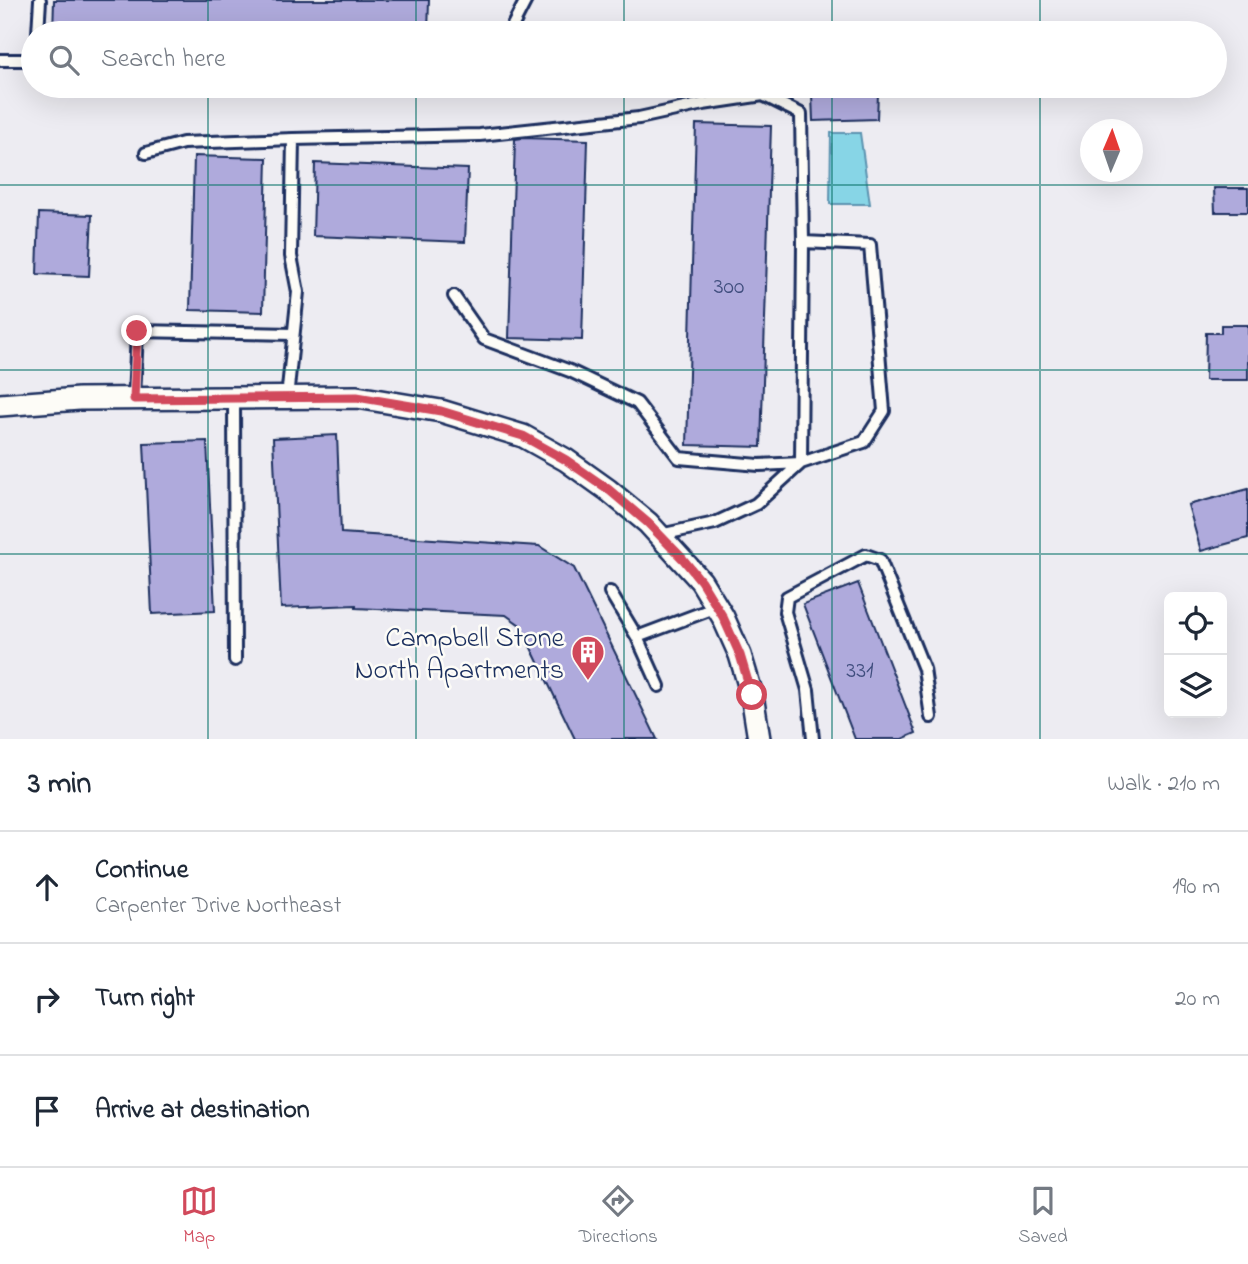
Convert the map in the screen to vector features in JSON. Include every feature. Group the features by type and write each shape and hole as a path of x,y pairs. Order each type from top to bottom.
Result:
{"street":[{"path":"0,405 79,399 357,397 441,411 523,436 566,460 608,489 660,536 701,581 740,655 752,695 759,739"}],"lane":[{"path":"39,21 40,0"},
{"path":"515,21 526,0"},
{"path":"0,60 21,60"},
{"path":"146,153 183,143 480,135 639,118 743,98"},
{"path":"660,536 715,523 756,504 801,463 801,114 769,98"},
{"path":"287,398 298,292 291,256 293,139"},
{"path":"454,296 484,340 570,372 637,403 679,458 759,464 801,463 864,442 884,411 870,245 803,242"},
{"path":"134,399 137,331 293,334"},
{"path":"234,398 235,660"},
{"path":"813,739 808,690 785,612 787,597 866,555 880,559 924,669 931,718"},
{"path":"610,592 637,637 659,686"},
{"path":"637,637 717,607"}],"water":[{"path":"831,133 860,133 870,204 830,204"}],"building":[{"path":"54,0 429,0 428,21 53,21"},
{"path":"812,98 878,98 877,119 813,121"},
{"path":"696,124 771,126 761,447 687,445"},
{"path":"515,139 588,140 582,340 509,338"},
{"path":"194,156 267,158 263,312 190,310"},
{"path":"315,163 468,169 465,242 313,236"},
{"path":"1214,188 1248,188 1248,212 1215,212"},
{"path":"39,213 92,215 89,276 37,274"},
{"path":"1221,325 1248,325 1248,380 1205,380 1206,333 1221,333"},
{"name":"Campbell Stone North Apartments","path":"337,435 341,533 539,546 574,568 657,739 575,739 520,625 506,615 356,608 356,605 281,608 273,438"},
{"path":"207,441 215,611 152,614 144,443"},
{"path":"1248,489 1248,538 1201,551 1188,505"},
{"path":"858,583 916,733 902,739 855,739 803,604"}],"place":[{"name":"Campbell Stone North Apartments","path":"588,682"}],"route":[{"path":"137,331 134,399 357,397 441,411 523,436 566,460 608,489 648,523 701,581 723,617 740,655 752,695"}]}
